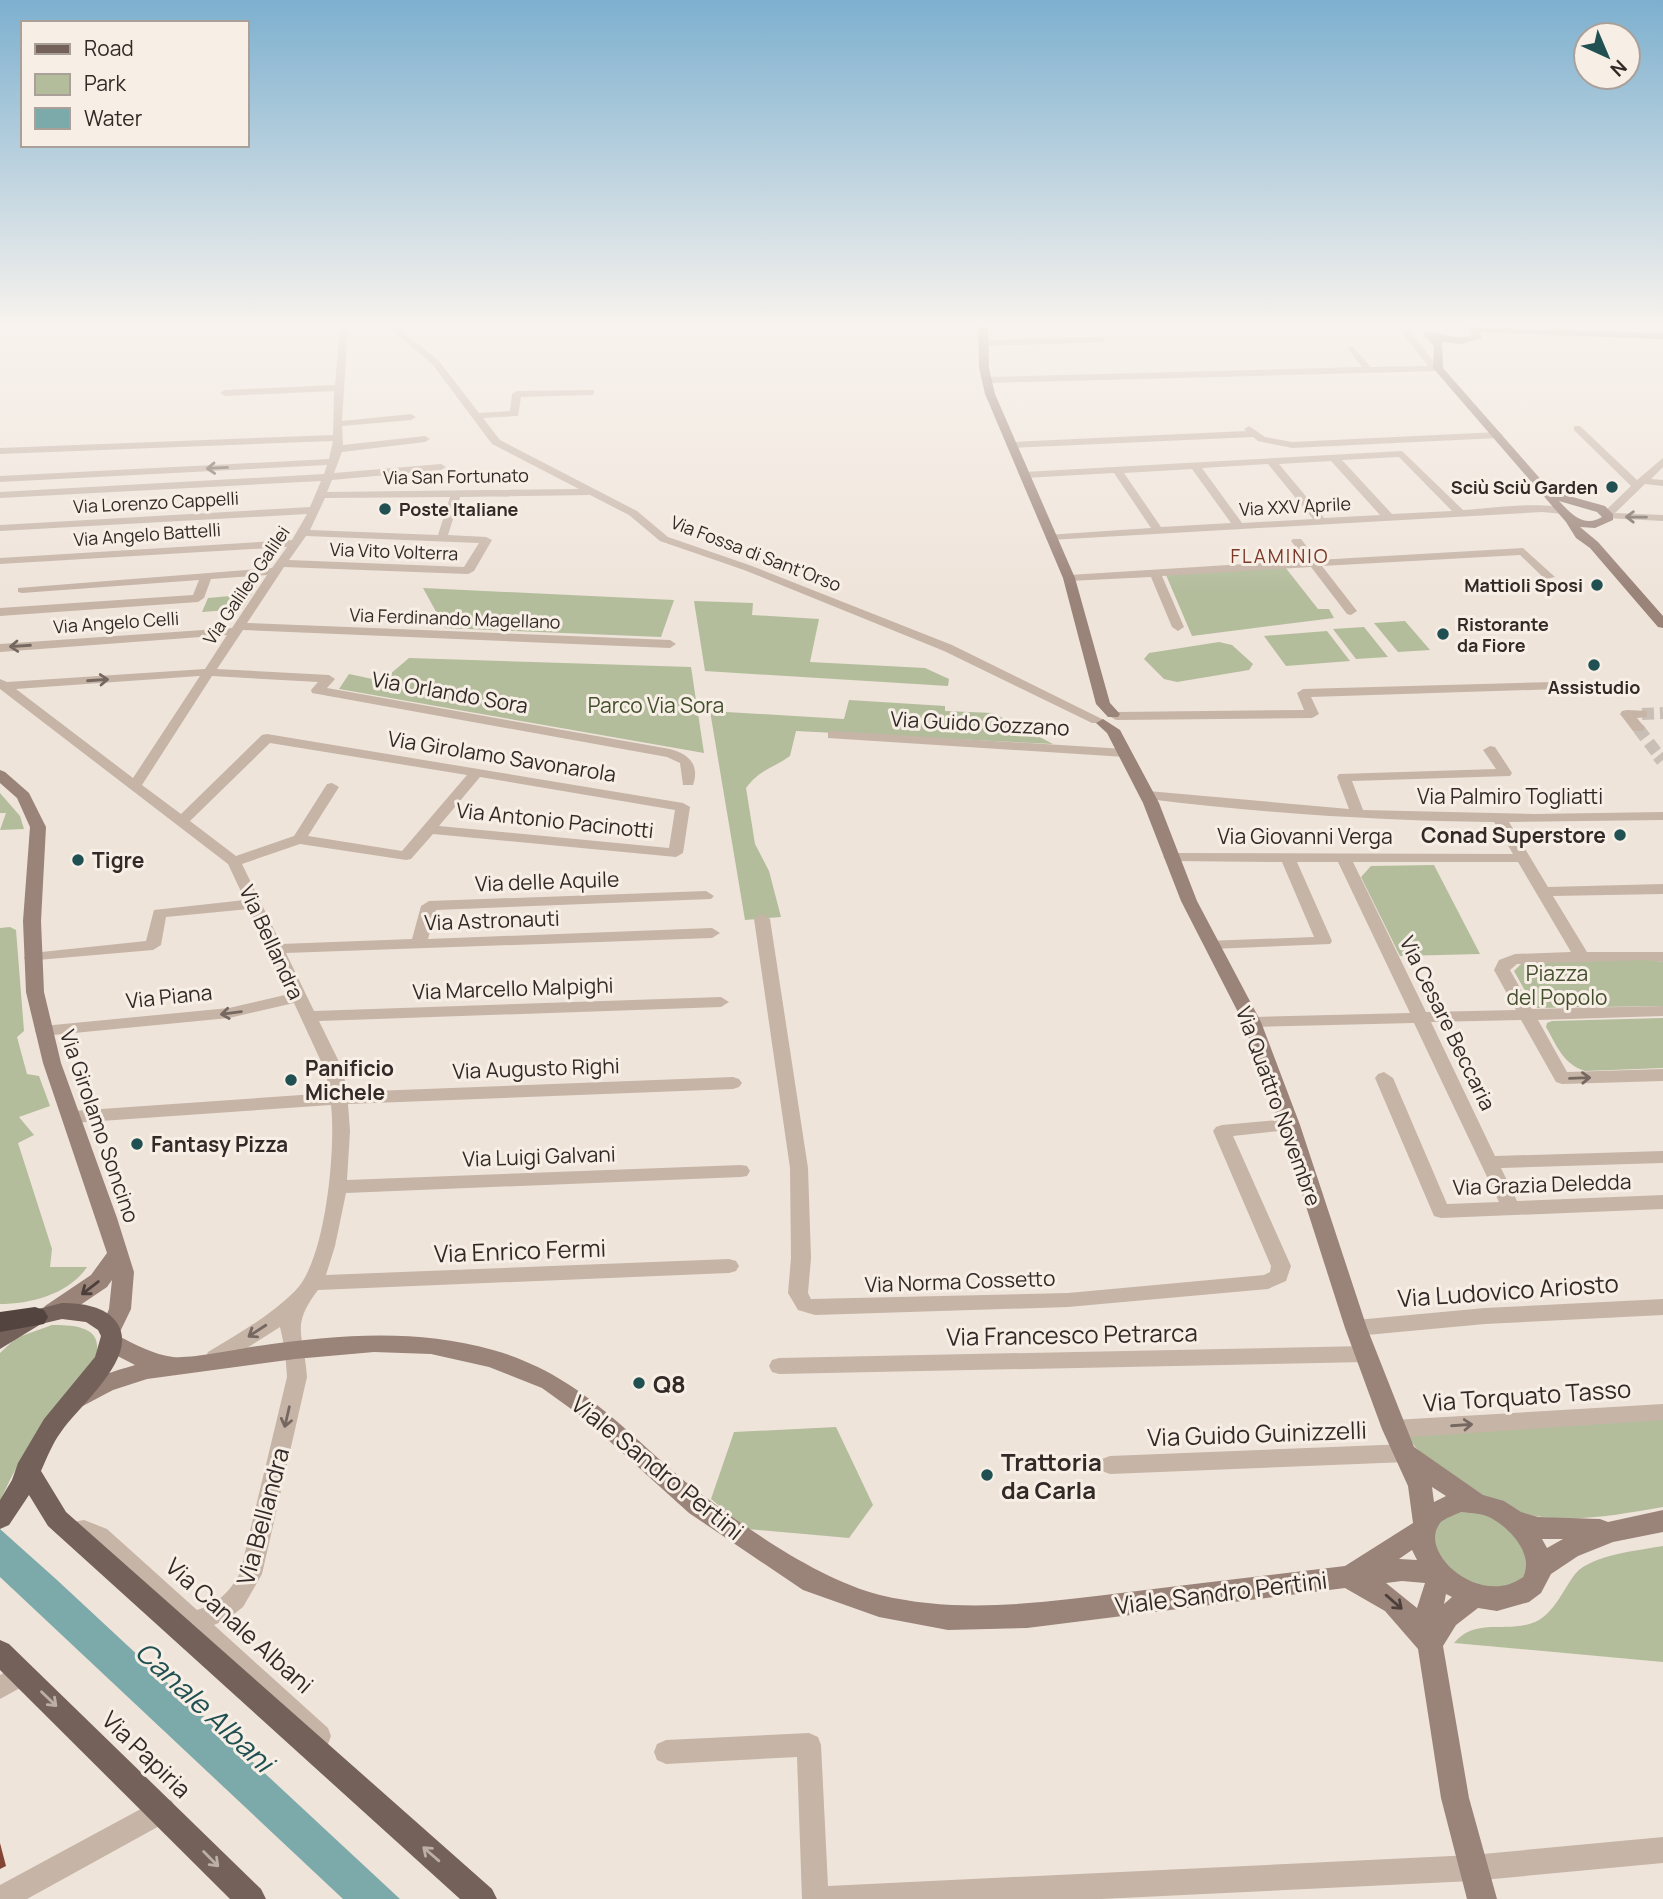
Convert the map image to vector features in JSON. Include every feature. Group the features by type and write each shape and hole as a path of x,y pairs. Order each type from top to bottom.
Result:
{"highway":[{"path":"0,1322 44,1315"}],"main road":[{"name":"Via Quattro Novembre","path":"1001,416 1069,578 1110,718 1150,799 1189,901 1252,1022 1290,1125 1356,1328 1394,1429 1420,1486 1424,1526"},
{"path":"1480,416 1560,508 1584,540 1594,545 1663,624"},
{"path":"1560,508 1585,505"},
{"path":"1560,508 1585,505 1606,518"},
{"path":"1560,508 1606,518"},
{"path":"1594,545 1594,533 1606,518"},
{"name":"Via Girolamo Soncino","path":"0,775 24,796 38,827 32,958 43,1031 107,1217 123,1272 120,1310 111,1336"},
{"path":"0,1340 11,1330 44,1315 99,1281 117,1255"},
{"path":"0,1518 18,1493 45,1437 100,1368 111,1336 103,1320 87,1314 72,1311 44,1315"},
{"name":"Viale Sandro Pertini","path":"111,1336 136,1356 171,1365"},
{"name":"Viale Sandro Pertini","path":"68,1406 124,1376 215,1358 374,1343 431,1345 493,1359 550,1382 593,1412 698,1506 811,1582 879,1606 948,1618 1027,1616 1402,1570 1439,1574 1455,1587 1473,1596 1504,1599 1528,1589 1536,1579 1539,1568 1565,1548 1610,1531 1663,1521"},
{"path":"1407,1453 1439,1479 1476,1503"},
{"name":"Via Canale Albani","path":"27,1470 57,1519 482,1899"},
{"name":"Viale Sandro Pertini","path":"1345,1577 1394,1550 1424,1526 1432,1513 1444,1505 1476,1503 1538,1528 1610,1531"},
{"path":"1518,1522 1534,1544 1539,1568"},
{"path":"1424,1526 1425,1551 1439,1574 1427,1619 1430,1644 1455,1798 1482,1899"},
{"path":"1345,1577 1377,1588 1399,1605 1430,1644"},
{"path":"1430,1644 1447,1617 1473,1596"},
{"name":"Via Papiria","path":"0,1652 11,1681 163,1810 251,1899"}],"street":[{"name":"Via Galileo Galilei","path":"135,785 237,628 300,538 334,462 338,443 338,416"},
{"path":"475,416 483,416"},
{"name":"Via Fossa di Sant'Orso","path":"475,416 496,442 506,449 644,519 664,539 748,568 958,652 1079,710 1110,718"},
{"path":"337,424 411,417"},
{"path":"1577,428 1639,484 1663,483"},
{"path":"1012,445 1253,432 1276,443 1292,445 1498,435"},
{"path":"0,451 425,439"},
{"path":"1024,475 1402,454 1462,515"},
{"path":"1334,458 1390,519"},
{"path":"1271,461 1321,522"},
{"path":"1606,518 1663,461"},
{"path":"0,479 334,462"},
{"path":"1194,466 1239,527"},
{"path":"0,495 329,477 441,467"},
{"path":"1117,470 1158,531"},
{"name":"Via San Fortunato","path":"321,495 591,492"},
{"path":"442,538 456,494"},
{"path":"1585,505 1624,499"},
{"name":"Via XXV Aprile","path":"1050,537 1560,508"},
{"name":"Via Lorenzo Cappelli","path":"0,528 314,510"},
{"path":"1606,518 1663,517"},
{"name":"Via Angelo Battelli","path":"0,561 300,538 442,538"},
{"name":"Via Vito Volterra","path":"278,567 468,571 486,540 442,538"},
{"path":"1297,541 1351,611"},
{"path":"1069,578 1523,551 1549,577"},
{"path":"22,590 206,577 278,567"},
{"path":"1155,572 1178,627"},
{"path":"0,612 198,598 206,577"},
{"name":"Via Ferdinando Magellano","path":"237,628 670,644"},
{"name":"Via Angelo Celli","path":"0,648 237,628"},
{"path":"3,685 208,673"},
{"name":"Via Orlando Sora","path":"208,673 329,679 317,690 670,753 685,757 689,764 688,782"},
{"name":"Via Bellandra","path":"3,685 234,862 334,1070 341,1098 339,1186 325,1250 313,1283 270,1323 215,1358"},
{"path":"1110,718 1312,714 1304,693 1554,686"},
{"path":"1638,728 1627,714 1642,714"},
{"name":"Via Guido Gozzano","path":"833,735 1125,753"},
{"name":"Via Girolamo Savonarola","path":"182,821 267,738 683,807 676,853"},
{"name":"Via Palmiro Togliatti","path":"1358,816 1344,777 1506,773 1490,750"},
{"path":"234,862 299,839 407,856 476,773"},
{"path":"299,839 332,787"},
{"name":"Via Palmiro Togliatti","path":"1150,799 1358,816 1663,816"},
{"path":"1499,818 1581,957"},
{"name":"Via Antonio Pacinotti","path":"429,829 676,853"},
{"name":"Via Giovanni Verga","path":"1170,857 1523,858"},
{"path":"1212,944 1324,941 1288,858"},
{"name":"Via Cesare Beccaria","path":"1344,858 1511,1208"},
{"path":"1543,892 1663,889"},
{"name":"Via delle Aquile","path":"419,944 429,906 706,896"},
{"path":"32,958 153,945 159,913 253,904"},
{"name":"Via Norma Cossetto","path":"762,919 799,1168 801,1258 798,1293 805,1305 815,1307 1068,1300 1268,1282 1279,1276 1281,1266 1222,1131 1290,1125"},
{"name":"Via Astronauti","path":"274,949 712,933"},
{"path":"1660,1080 1562,1078 1502,970 1505,963 1515,959 1647,955 1663,957"},
{"name":"Via Piana","path":"43,1031 229,1013 298,997"},
{"name":"Via Marcello Malpighi","path":"306,1016 722,1002"},
{"path":"1252,1022 1663,1011"},
{"name":"Via Grazia Deledda","path":"1384,1079 1441,1211 1663,1202"},
{"name":"Via Augusto Righi","path":"72,1116 341,1098 733,1083"},
{"path":"1489,1162 1663,1157"},
{"name":"Via Luigi Galvani","path":"339,1186 741,1171"},
{"name":"Via Enrico Fermi","path":"313,1283 729,1266"},
{"name":"Via Bellandra","path":"192,1622 206,1618 230,1604 241,1595 251,1574 297,1377 295,1350 289,1325 297,1300"},
{"name":"Via Ludovico Ariosto","path":"1356,1328 1485,1316 1663,1307"},
{"name":"Via Francesco Petrarca","path":"779,1366 1366,1353"},
{"name":"Via Torquato Tasso","path":"1394,1429 1663,1412"},
{"name":"Via Guido Guinizzelli","path":"1110,1465 1407,1453"},
{"name":"Via Canale Albani","path":"70,1531 84,1530 99,1536 341,1757 353,1786"},
{"path":"666,1752 809,1745 815,1899"},
{"path":"1,1899 163,1810"},
{"path":"824,1899 1472,1868 1663,1850"}],"green space":[{"path":"1285,567 1318,609 1329,609 1334,618 1192,636 1166,575"},
{"path":"423,588 674,600 661,637 445,628"},
{"path":"252,594 242,609 202,612 208,598"},
{"path":"694,601 753,603 752,615 819,619 810,662 925,668 949,679 948,686 705,671"},
{"path":"1405,621 1430,650 1398,652 1374,623"},
{"path":"1364,627 1388,657 1356,659 1333,629"},
{"path":"1327,631 1350,661 1286,666 1264,636"},
{"path":"1219,642 1232,645 1253,664 1249,670 1177,682 1164,679 1144,659 1149,653"},
{"name":"Parco Via Sora","path":"409,658 691,667 704,753 339,689 349,674 382,681"},
{"path":"849,700 945,706 945,711 993,713 1053,744 796,731 790,756 761,773 746,788 755,844 769,871 781,917 745,920 710,711 844,719"},
{"path":"0,793 20,816 24,829 0,830 6,813 0,813"},
{"path":"1434,865 1480,954 1400,956 1361,877 1371,866"},
{"path":"10,927 16,930 24,1031 17,1037 27,1074 39,1076 50,1106 19,1117 34,1135 18,1143 52,1249 50,1267 87,1267 60,1291 24,1302 0,1304 0,928"},
{"name":"Piazza del Popolo","path":"1646,959 1663,962 1663,1006 1538,1008 1533,1005 1514,971 1523,962"},
{"name":"Piazza del Popolo","path":"1663,1018 1663,1068 1585,1071 1566,1059 1546,1027 1547,1023 1552,1021"},
{"path":"52,1325 74,1326 89,1331 97,1342 94,1361 77,1389 19,1463 0,1501 0,1353 16,1338"},
{"path":"1663,1418 1663,1507 1588,1518 1550,1518 1506,1508 1428,1459 1408,1435"},
{"path":"836,1427 873,1505 849,1538 747,1529 711,1499 734,1432"},
{"path":"1481,1511 1510,1525 1523,1540 1529,1555 1528,1568 1522,1578 1511,1586 1478,1586 1451,1572 1436,1553 1434,1528 1452,1512"},
{"path":"1663,1546 1663,1662 1454,1643 1472,1630 1513,1627 1535,1622 1548,1613 1583,1567 1617,1554"}],"water":[{"path":"0,1529 400,1899 343,1899 0,1577"}],"tunnel":[{"path":"1642,714 1663,713"},
{"path":"1638,728 1660,757"},
{"path":"1659,755 1663,760"}],"place":[{"name":"Sciù Sciù Garden","path":"1612,487"},
{"name":"Poste Italiane","path":"385,509"},
{"name":"Mattioli Sposi","path":"1597,585"},
{"name":"Ristorante da Fiore","path":"1443,634"},
{"name":"Assistudio","path":"1594,665"},
{"name":"Conad Superstore","path":"1620,835"},
{"name":"Tigre","path":"78,860"},
{"name":"Panificio Michele","path":"291,1080"},
{"name":"Fantasy Pizza","path":"137,1144"},
{"name":"Q8","path":"639,1383"},
{"name":"Trattoria da Carla","path":"987,1475"}],"district":[{"name":"FLAMINIO","path":"1280,556"}],"water label":[{"name":"Canale Albani","path":"205,1706"}]}
